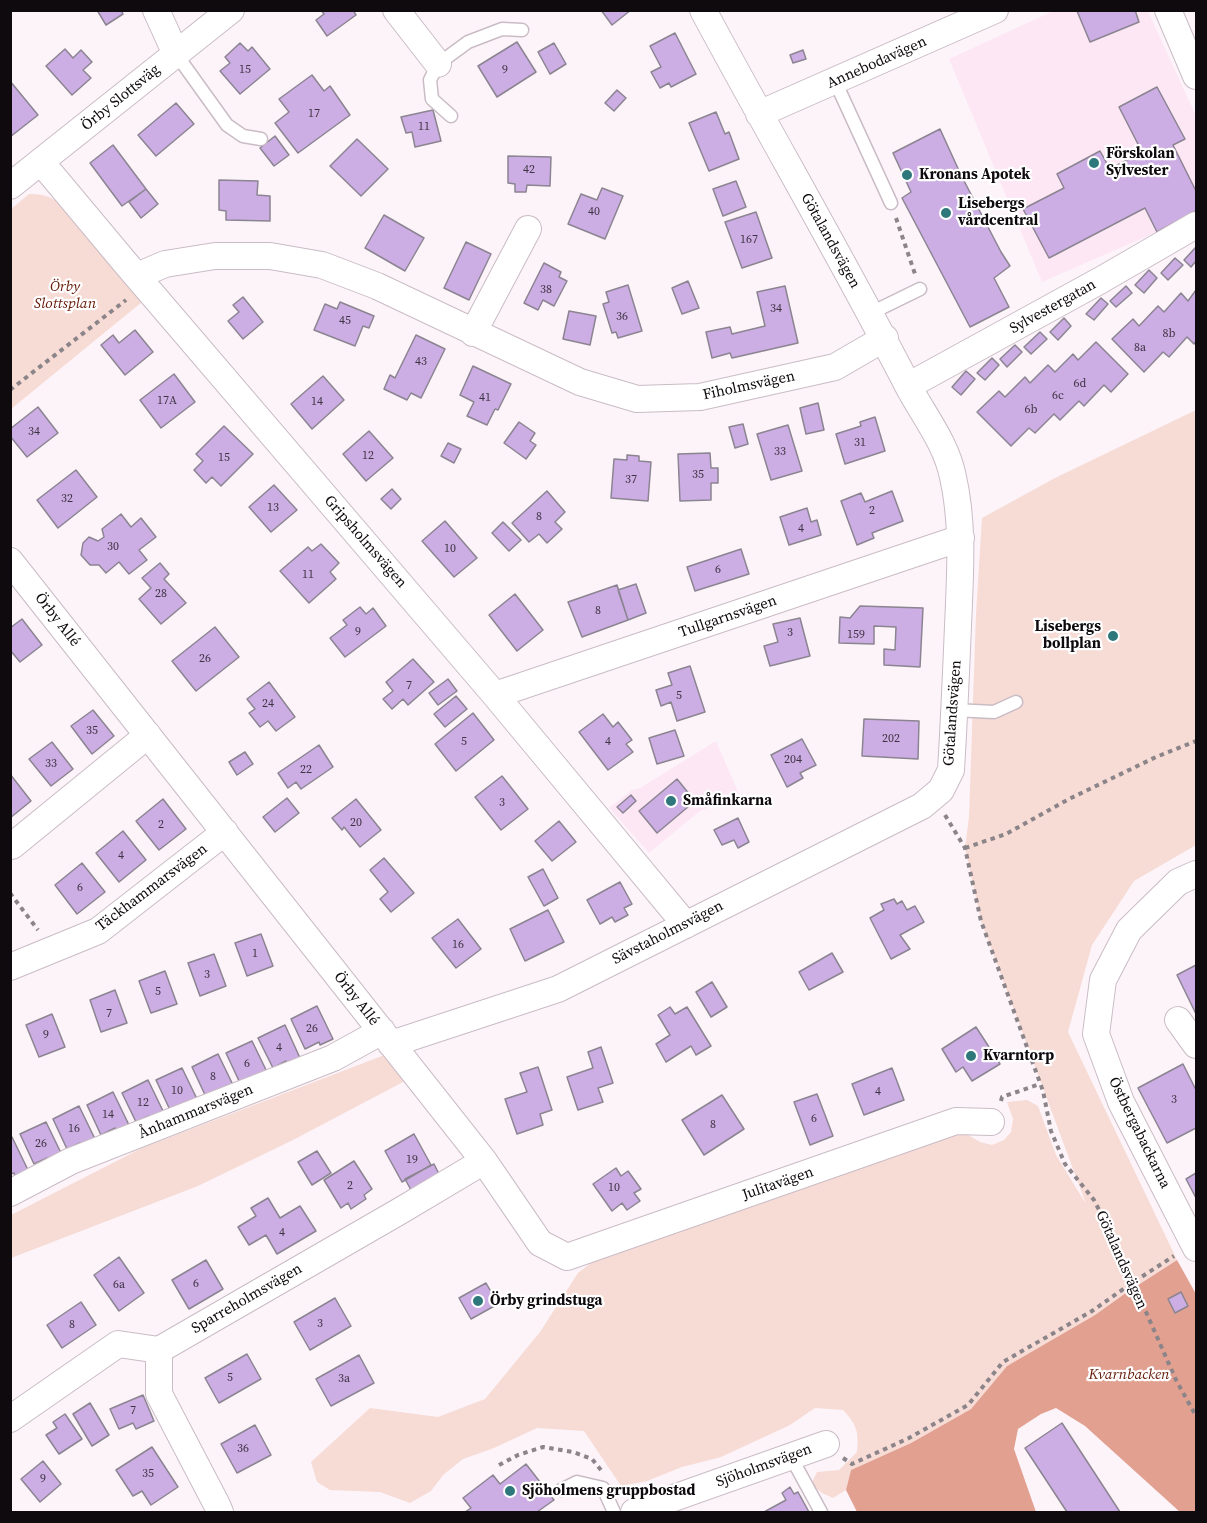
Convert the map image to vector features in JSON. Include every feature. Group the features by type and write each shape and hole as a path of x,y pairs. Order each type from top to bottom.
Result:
{"street":[{"path":"156,10 176,54"},
{"name":"Örby Slottsväg","path":"10,186 231,10"},
{"path":"396,10 438,64"},
{"name":"Götalandsvägen","path":"703,10 885,338 908,386 939,438 953,474 961,538 951,770 941,790 933,797"},
{"name":"Annebodavägen","path":"759,114 994,10"},
{"path":"1168,10 1197,76"},
{"name":"Gripsholmsvägen","path":"41,162 495,695 686,925"},
{"name":"Sylvestergatan","path":"908,386 1197,225"},
{"path":"473,333 528,229"},
{"name":"Fiholmsvägen","path":"141,281 165,264 215,256 280,257 322,265 377,286 580,382 637,399 700,397 835,367 885,338"},
{"name":"Tullgarnsvägen","path":"495,695 961,538"},
{"name":"Örby Allé","path":"10,561 484,1161 540,1243 567,1257"},
{"path":"12,846 148,735"},
{"name":"Sävstaholmsvägen","path":"386,1037 558,989 922,806 933,797"},
{"name":"Täckhammarsvägen","path":"10,967 98,932 225,832"},
{"name":"Östbergabackarna","path":"1186,1252 1121,1102 1096,1034 1103,980 1129,930 1179,882 1197,874"},
{"path":"1178,1020 1197,1045"},
{"name":"Ånhammarsvägen","path":"10,1193 71,1161 386,1037"},
{"name":"Julitavägen","path":"567,1257 956,1122 991,1122"},
{"name":"Sparreholmsvägen","path":"159,1350 484,1161"},
{"path":"10,1419 118,1344 159,1350 159,1394 220,1512"},
{"name":"Sjöholmsvägen","path":"634,1512 826,1444"}],"lane":[{"path":"451,116 432,99 430,80 438,64 468,42 502,29 522,30"},
{"path":"176,54 227,125 243,136 261,139"},
{"path":"835,81 891,203"},
{"path":"871,313 920,289"},
{"path":"954,710 994,712 1016,702"},
{"path":"791,1457 821,1512"},
{"path":"561,1490 577,1482 603,1488 614,1512"}],"path":[{"path":"903,237 920,289"},
{"path":"10,390 141,281"},
{"path":"965,848 1006,834 1069,799 1156,757 1197,741"},
{"name":"Götalandsvägen","path":"933,797 965,848 981,921 1040,1084 1051,1131 1065,1164 1094,1200 1113,1237 1176,1380 1197,1416"},
{"path":"10,893 53,950"},
{"path":"991,1122 1002,1097 1040,1084"},
{"path":"826,1444 852,1464 909,1438 968,1405 1003,1362 1092,1311 1132,1283 1186,1252"},
{"path":"499,1465 518,1455 543,1447 573,1452 592,1459 600,1469 603,1488"}],"shaded area":[{"name":"Förskolan Sylvester","path":"1053,11 1148,11 1196,116 1196,211 1157,232 1042,282 949,59"},
{"name":"Småfinkarna","path":"716,741 739,794 700,811 649,853 609,808 632,790 640,788"}],"green space":[{"name":"Örby Slottsplan","path":"29,194 47,196 62,206 142,302 11,409 11,209"},
{"path":"1196,410 1196,845 1134,881 1092,945 1068,1032 1177,1260 1129,1290 1095,1315 1007,1366 971,1409 911,1443 851,1470 846,1490 833,1498 811,1484 817,1472 839,1470 857,1452 857,1434 854,1425 843,1410 815,1408 790,1425 721,1457 682,1467 647,1481 621,1486 584,1431 537,1428 494,1448 463,1459 443,1475 431,1491 410,1503 380,1492 330,1490 317,1482 311,1462 370,1408 438,1417 485,1399 540,1332 578,1273 601,1255 947,1135 963,1132 980,1142 992,1145 1004,1140 1011,1132 1013,1119 1007,1102 1027,1100 1038,1106 1056,1155 1086,1204 981,921 965,848 969,817 976,614 982,518 1055,478"},
{"path":"387,1054 405,1081 293,1140 198,1186 11,1258 11,1215 142,1148"},
{"name":"Kvarnbacken","path":"1177,1260 1196,1294 1196,1512 1180,1512 1085,1426 1056,1408 1041,1414 1018,1429 1014,1449 1036,1512 857,1512 846,1490 851,1470 911,1443 971,1409 1007,1366 1095,1315"}],"building":[{"path":"97,10 121,10 123,14 106,25"},
{"path":"321,10 353,10 356,15 327,36 316,20 324,14"},
{"path":"601,10 631,10 612,25"},
{"path":"1135,10 1139,22 1090,42 1077,11"},
{"path":"675,33 696,74 671,87 669,83 660,88 651,72 661,67 650,46"},
{"path":"517,42 536,72 497,97 478,66"},
{"path":"240,43 248,51 252,47 270,69 240,94 220,71 230,63 225,57"},
{"path":"554,43 566,64 550,74 538,52"},
{"path":"65,49 73,58 81,50 92,62 83,70 91,78 72,95 46,66"},
{"path":"803,50 806,59 793,63 790,55"},
{"path":"312,75 324,91 330,86 350,115 298,153 275,123 289,112 279,99"},
{"path":"10,81 38,115 10,137"},
{"path":"1157,87 1185,139 1173,145 1196,191 1196,211 1157,232 1145,208 1049,258 1023,209 1064,188 1057,174 1100,151 1110,169 1142,152 1119,107"},
{"path":"617,90 626,98 614,111 605,103"},
{"path":"176,103 194,124 156,156 138,135"},
{"path":"433,110 441,141 415,147 412,132 406,133 401,117"},
{"path":"716,112 725,134 729,132 739,159 709,171 689,123"},
{"name":"Lisebergs vårdcentral","path":"940,129 961,175 1010,266 994,278 1009,307 970,327 902,198 911,192 893,153"},
{"path":"275,136 289,155 274,166 260,148"},
{"path":"357,139 388,169 361,196 330,166"},
{"path":"113,145 146,189 122,206 90,163"},
{"path":"508,156 551,157 550,186 527,185 526,192 515,192 515,184 508,183"},
{"path":"219,180 258,181 257,195 270,196 270,221 226,220 226,211 219,210"},
{"path":"736,181 746,207 723,216 713,189"},
{"path":"602,188 623,196 605,239 568,224 581,194 597,200"},
{"path":"146,189 158,204 141,218 129,202"},
{"path":"756,212 772,258 742,268 725,222"},
{"path":"384,215 424,238 405,271 365,248"},
{"path":"466,242 491,254 469,300 444,288"},
{"path":"1196,247 1196,261 1191,267 1184,260"},
{"path":"1175,258 1183,265 1168,280 1161,273"},
{"path":"544,263 561,272 559,277 567,281 554,306 543,300 538,310 524,303"},
{"path":"1149,270 1157,278 1144,293 1135,285"},
{"path":"688,281 699,308 682,314 672,288"},
{"path":"628,285 642,331 618,338 616,332 612,333 603,304 609,302 606,292"},
{"path":"785,286 798,343 732,358 730,353 712,358 706,332 730,327 732,334 765,326 757,292"},
{"path":"1126,286 1132,293 1116,307 1110,301"},
{"path":"1196,290 1196,341 1194,344 1187,337 1169,357 1163,352 1144,372 1112,339 1133,319 1139,326 1158,306 1164,312 1181,293 1188,301"},
{"path":"243,297 263,322 243,339 228,321 239,312 233,305"},
{"path":"1101,298 1108,304 1094,320 1086,314"},
{"path":"340,302 374,316 369,328 363,326 355,346 314,330 325,304 337,309"},
{"path":"569,311 596,316 590,345 563,339"},
{"path":"1064,318 1071,326 1058,340 1050,332"},
{"path":"135,330 153,352 125,375 101,345 113,335 119,343"},
{"path":"1040,332 1047,339 1031,354 1024,347"},
{"path":"416,335 445,349 421,398 411,393 407,400 384,389 390,375 395,378"},
{"path":"1096,342 1128,374 1111,392 1104,385 1084,406 1079,401 1060,420 1054,414 1035,433 1029,428 1011,446 977,412 999,391 1005,397 1025,377 1030,383 1048,365 1055,372 1073,354 1078,360"},
{"path":"1015,345 1022,352 1007,367 1000,359"},
{"path":"992,358 999,365 985,380 977,373"},
{"path":"473,366 511,384 498,410 495,409 487,425 467,416 474,402 460,395"},
{"path":"966,371 975,379 961,395 952,387"},
{"path":"174,374 195,402 161,428 140,400"},
{"path":"323,376 344,400 312,429 291,404"},
{"path":"818,403 824,430 806,434 800,408"},
{"path":"38,407 58,433 27,457 10,436 10,429"},
{"path":"875,417 885,451 845,464 836,434 861,426 860,422"},
{"path":"519,422 535,433 530,441 536,445 526,459 504,443"},
{"path":"743,424 748,444 735,448 729,427"},
{"path":"788,425 802,471 771,480 757,434"},
{"path":"224,426 253,454 221,486 212,477 206,483 194,470 203,461 196,454"},
{"path":"369,431 393,458 366,481 343,454"},
{"path":"448,443 461,449 454,463 441,456"},
{"path":"710,453 711,468 718,468 718,483 711,483 711,500 680,501 678,454"},
{"path":"627,455 639,456 639,461 651,462 648,501 611,498 614,459 627,460"},
{"path":"76,470 97,497 58,528 37,500"},
{"path":"274,485 297,510 271,532 249,507"},
{"path":"392,489 401,499 391,509 381,499"},
{"path":"547,491 565,512 555,522 562,529 547,543 539,534 529,542 512,523"},
{"path":"892,491 903,521 872,533 874,538 857,545 841,501 861,493 865,502"},
{"path":"807,508 811,522 817,520 821,535 789,545 780,517"},
{"path":"121,514 131,527 141,518 156,537 139,550 147,560 129,574 119,562 106,573 99,565 90,565 81,555 83,543 89,537 98,541 104,537 102,529"},
{"path":"445,521 477,558 454,577 422,541"},
{"path":"503,522 521,540 509,551 492,533"},
{"path":"321,544 339,563 330,572 336,579 309,603 280,571 308,547 312,551"},
{"path":"741,549 749,574 695,591 687,567"},
{"path":"160,563 169,574 164,579 186,603 161,624 139,599 151,588 142,578"},
{"path":"636,584 646,613 628,620 618,590"},
{"path":"617,585 628,620 582,637 568,602"},
{"path":"515,594 543,630 517,651 489,615"},
{"path":"860,606 923,608 920,667 884,665 884,649 895,650 896,627 874,626 874,644 839,643 840,617 850,618"},
{"path":"360,607 366,614 373,608 386,626 345,657 330,638 347,625 343,620"},
{"path":"800,618 810,656 770,666 764,646 778,642 773,624"},
{"path":"22,619 42,645 20,662 10,650 10,628"},
{"path":"215,627 239,657 196,691 172,661"},
{"path":"413,659 434,682 408,705 403,699 392,709 383,699 393,691 386,682"},
{"path":"690,666 705,712 677,721 671,702 661,706 656,690 672,685 668,673"},
{"path":"448,679 457,691 438,705 429,693"},
{"path":"269,682 295,717 276,731 268,721 260,727 249,713 255,709 247,699"},
{"path":"456,696 467,709 445,727 434,714"},
{"path":"93,710 114,736 92,754 71,726"},
{"path":"473,713 494,740 456,771 435,744"},
{"path":"603,714 613,727 618,722 632,740 626,744 633,752 608,770 579,732"},
{"path":"864,719 919,721 918,759 862,756"},
{"path":"675,730 684,756 657,764 649,738"},
{"path":"802,739 816,765 800,773 803,778 787,787 771,755"},
{"path":"52,742 73,769 51,786 29,759"},
{"path":"319,745 333,767 301,789 296,782 288,788 278,773"},
{"path":"245,752 253,764 237,775 229,762"},
{"path":"10,774 31,801 10,818"},
{"path":"502,776 528,809 501,830 475,797"},
{"path":"677,779 695,801 657,833 639,811"},
{"path":"631,795 636,801 623,813 617,807"},
{"path":"287,798 299,813 275,832 263,817"},
{"path":"163,799 186,829 159,850 136,821"},
{"path":"356,799 381,830 360,847 344,827 342,830 332,818"},
{"path":"738,818 749,842 738,848 734,840 722,845 714,830"},
{"path":"559,821 576,842 552,861 535,841"},
{"path":"123,831 146,860 119,882 96,853"},
{"path":"384,858 414,893 391,912 380,899 388,892 370,870"},
{"path":"82,863 105,892 77,914 55,885"},
{"path":"543,869 558,898 544,906 528,877"},
{"path":"620,882 632,904 624,908 628,915 615,922 612,917 600,924 587,900"},
{"path":"894,899 897,904 902,901 907,910 915,906 924,922 900,935 910,949 891,959 870,918 884,910 881,904"},
{"path":"548,910 564,942 525,961 510,929"},
{"path":"458,919 481,949 456,968 432,938"},
{"path":"261,934 273,966 247,976 235,943"},
{"path":"832,953 843,972 809,990 799,972"},
{"path":"214,954 226,986 200,996 188,963"},
{"path":"1196,965 1196,1014 1177,975"},
{"path":"165,971 177,1004 151,1013 139,981"},
{"path":"712,982 727,1007 711,1017 696,992"},
{"path":"115,990 127,1023 101,1032 90,1000"},
{"path":"317,1006 333,1039 320,1045 319,1042 305,1049 291,1019"},
{"path":"670,1007 675,1014 687,1007 711,1046 696,1055 691,1046 666,1062 656,1044 670,1035 658,1015"},
{"path":"52,1014 65,1047 39,1057 26,1025"},
{"path":"285,1025 300,1058 287,1065 286,1061 273,1068 258,1038"},
{"name":"Kvarntorp","path":"976,1027 1000,1064 972,1081 963,1067 956,1072 942,1049"},
{"path":"252,1041 268,1074 240,1083 226,1053"},
{"path":"601,1047 613,1083 598,1088 603,1102 578,1110 567,1077 593,1068 588,1052"},
{"path":"218,1054 234,1087 206,1097 192,1067"},
{"path":"1183,1064 1196,1090 1196,1128 1167,1143 1138,1088"},
{"path":"538,1067 552,1110 540,1114 543,1125 517,1134 505,1099 527,1092 520,1073"},
{"path":"182,1068 198,1101 170,1110 156,1080"},
{"path":"892,1068 904,1100 864,1115 852,1084"},
{"path":"148,1080 164,1113 136,1122 122,1093"},
{"path":"113,1092 129,1125 116,1132 115,1128 101,1135 87,1105"},
{"path":"817,1094 833,1136 810,1145 794,1102"},
{"path":"722,1095 744,1129 704,1155 682,1120"},
{"path":"79,1106 95,1139 82,1146 80,1143 67,1149 53,1119"},
{"path":"46,1122 62,1155 34,1164 20,1134"},
{"path":"414,1134 431,1165 402,1182 385,1151"},
{"path":"10,1137 28,1170 15,1176 14,1173 10,1174"},
{"path":"317,1151 331,1173 312,1185 298,1162"},
{"path":"354,1161 372,1189 364,1195 366,1199 351,1209 348,1203 341,1208 324,1180"},
{"path":"434,1164 439,1174 411,1190 405,1179"},
{"path":"616,1168 621,1176 628,1171 641,1189 634,1193 640,1201 627,1210 622,1203 612,1211 593,1184"},
{"path":"1196,1173 1196,1198 1186,1179"},
{"path":"268,1198 280,1218 300,1206 316,1231 277,1254 266,1235 249,1245 238,1227 256,1216 251,1208"},
{"path":"119,1257 144,1293 119,1311 94,1275"},
{"path":"206,1260 223,1289 189,1309 172,1280"},
{"name":"Örby grindstuga","path":"486,1283 498,1304 471,1319 459,1298"},
{"path":"1181,1292 1188,1306 1175,1313 1168,1299"},
{"path":"335,1298 351,1326 310,1350 294,1322"},
{"path":"81,1302 96,1325 62,1348 47,1325"},
{"path":"247,1354 261,1379 219,1403 205,1378"},
{"path":"359,1355 374,1383 331,1406 316,1379"},
{"path":"143,1395 154,1421 136,1429 133,1423 119,1429 110,1409"},
{"path":"90,1403 109,1435 92,1446 73,1414"},
{"path":"65,1414 82,1439 59,1454 46,1435 57,1428 53,1422"},
{"path":"1062,1423 1120,1512 1067,1512 1025,1448"},
{"path":"255,1425 271,1455 237,1473 221,1444"},
{"path":"152,1447 178,1487 151,1505 142,1491 133,1496 116,1470"},
{"path":"43,1461 61,1484 40,1502 21,1479"},
{"name":"Sjöholmens gruppbostad","path":"526,1464 554,1500 537,1512 465,1512 471,1508 463,1498 493,1475 500,1484"},
{"path":"790,1487 794,1494 798,1492 809,1512 764,1512 786,1500 782,1493"}],"place":[{"name":"Förskolan Sylvester","path":"1094,163"},
{"name":"Kronans Apotek","path":"907,175"},
{"name":"Lisebergs vårdcentral","path":"946,213"},
{"name":"Lisebergs bollplan","path":"1113,636"},
{"name":"Småfinkarna","path":"671,801"},
{"name":"Kvarntorp","path":"971,1056"},
{"name":"Örby grindstuga","path":"478,1301"},
{"name":"Sjöholmens gruppbostad","path":"510,1491"}]}
